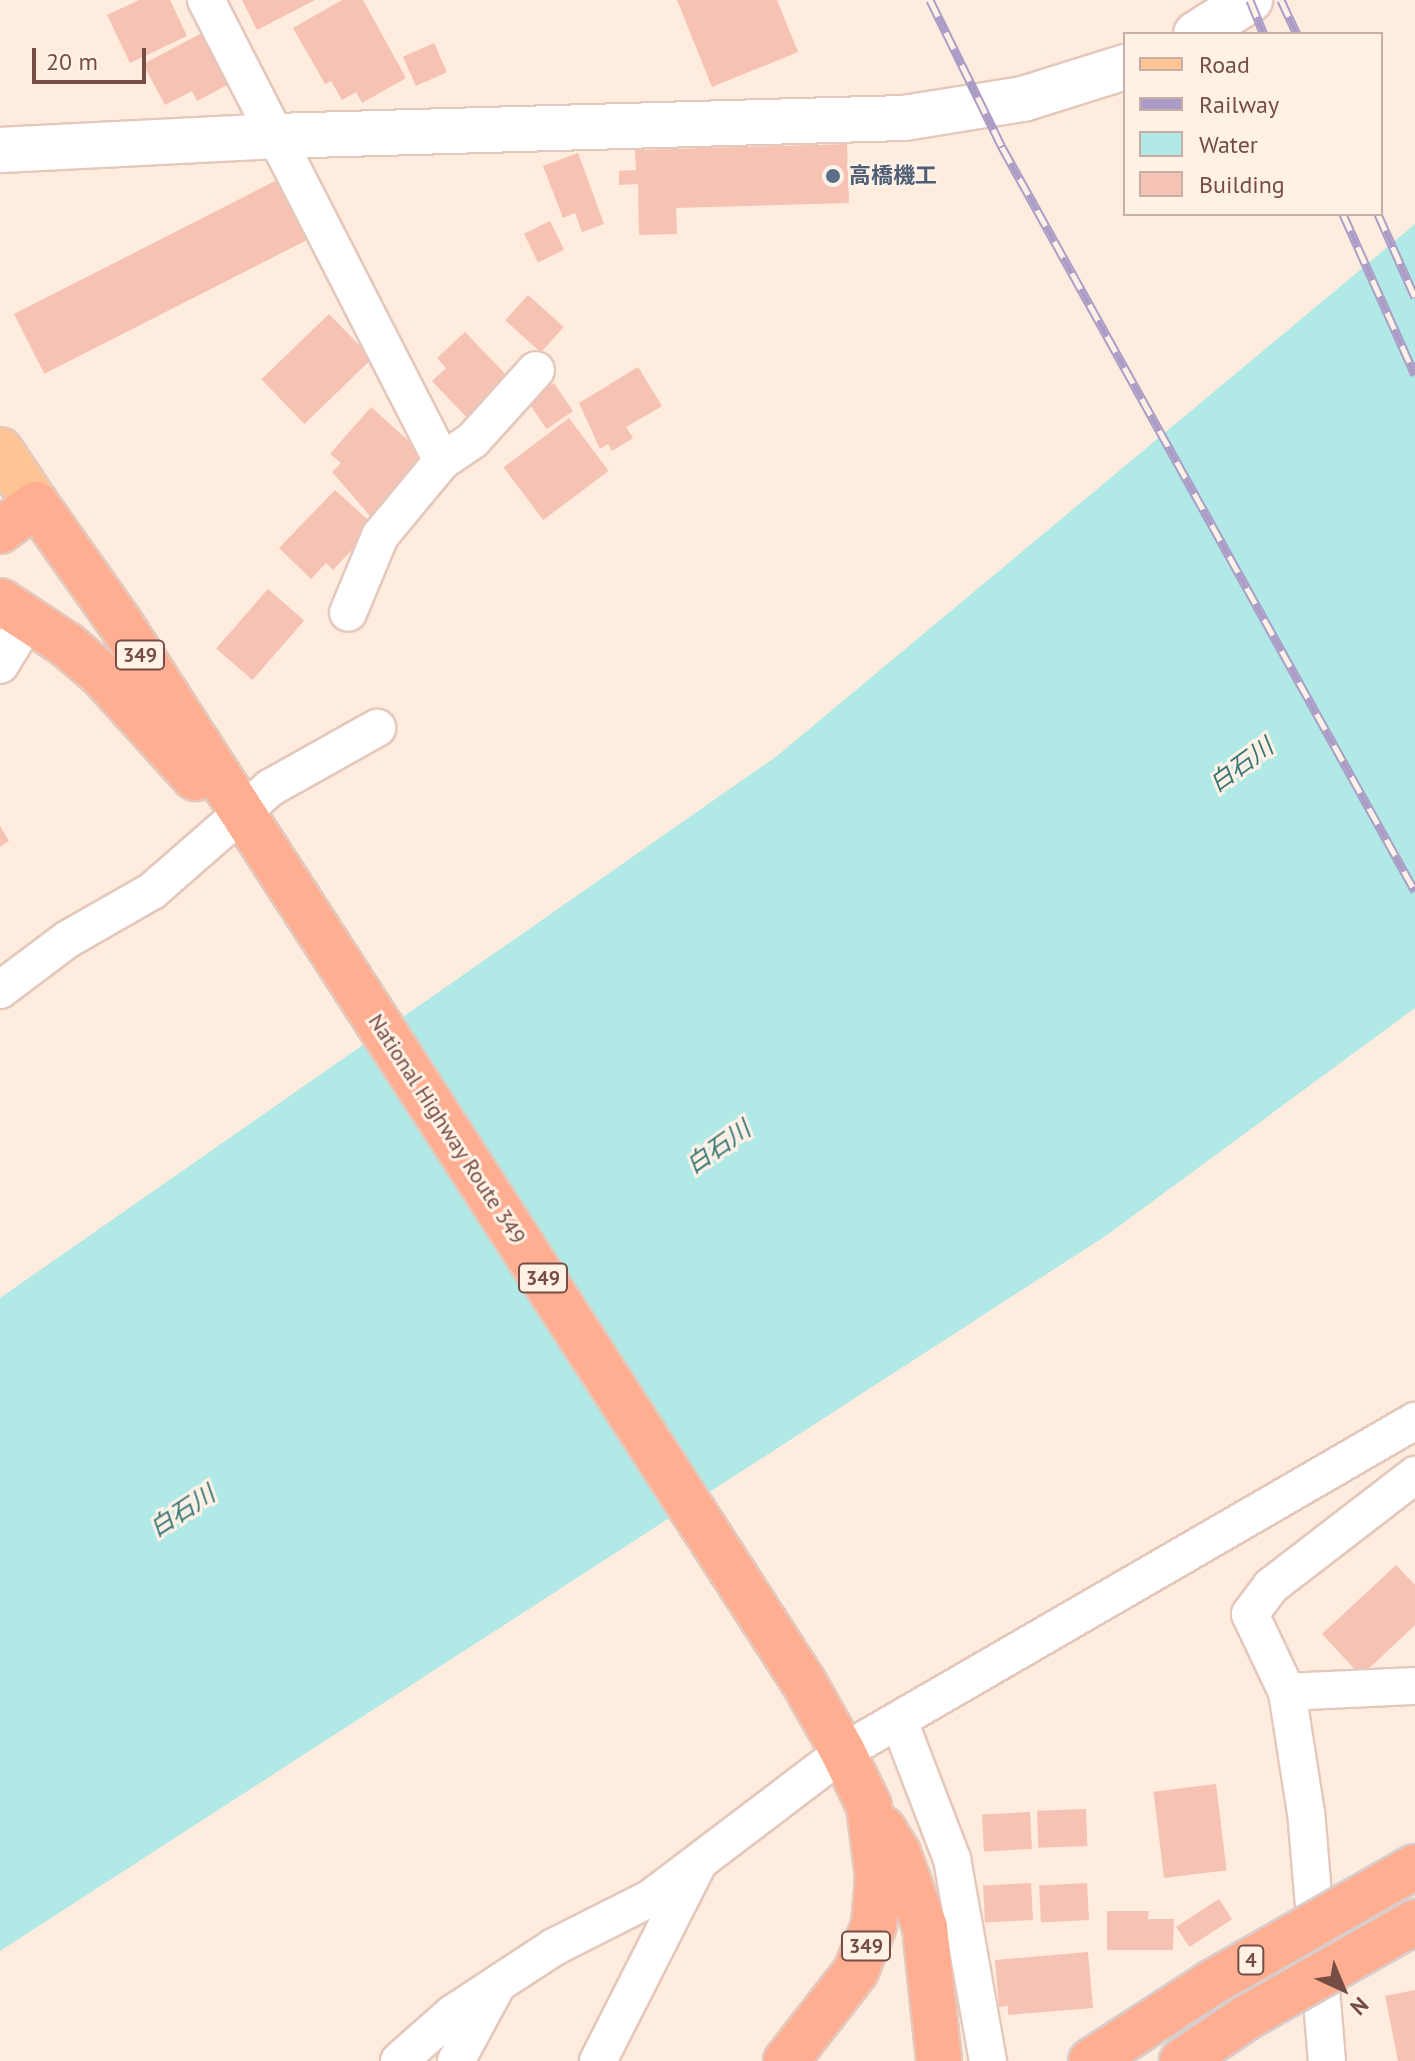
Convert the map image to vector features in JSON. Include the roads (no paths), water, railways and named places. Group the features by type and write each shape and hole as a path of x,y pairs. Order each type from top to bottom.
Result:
{"highway":[{"path":"0,531 36,504"},
{"name":"National Highway Route 349","path":"36,504 120,623 238,811 283,875 803,1681 843,1752 869,1806 878,1877 874,1925 856,1971 786,2061"},
{"name":"349","path":"15,610 102,675 178,765 238,811"},
{"name":"349","path":"869,1806 898,1853 925,1927 939,2061"},
{"name":"4","path":"1091,2061 1226,1974 1415,1867"},
{"name":"4","path":"1182,2061 1249,2016 1415,1922"}],"main road":[{"path":"0,450 36,504"}],"street":[{"path":"206,0 442,461"},
{"path":"1199,32 1250,0"},
{"path":"0,150 275,136 904,118 1023,99 1123,68"},
{"path":"348,613 380,536 442,461 473,440 536,370"},
{"path":"0,665 15,610"},
{"path":"0,990 68,939 152,891 238,811 377,728"},
{"path":"399,2061 452,2014 554,1947 651,1898 702,1856 843,1752 1012,1650 1415,1421"},
{"path":"1327,2061 1306,1813 1287,1692 1250,1614 1271,1586 1415,1475"},
{"path":"1287,1692 1415,1686"},
{"path":"899,1721 952,1859 988,2061"},
{"path":"598,2061 702,1856"},
{"path":"456,2061 499,1983"}],"water":[{"name":"白石川","path":"1415,224 1415,1008 1107,1235 0,1951 0,1298 777,756"}],"railway":[{"path":"930,0 1002,147 1415,891"},
{"path":"1250,0 1263,32"},
{"path":"1281,0 1296,32"},
{"path":"1344,216 1415,375"},
{"path":"1379,216 1415,297"}],"place":[{"name":"高橋機工","path":"833,176"}]}
